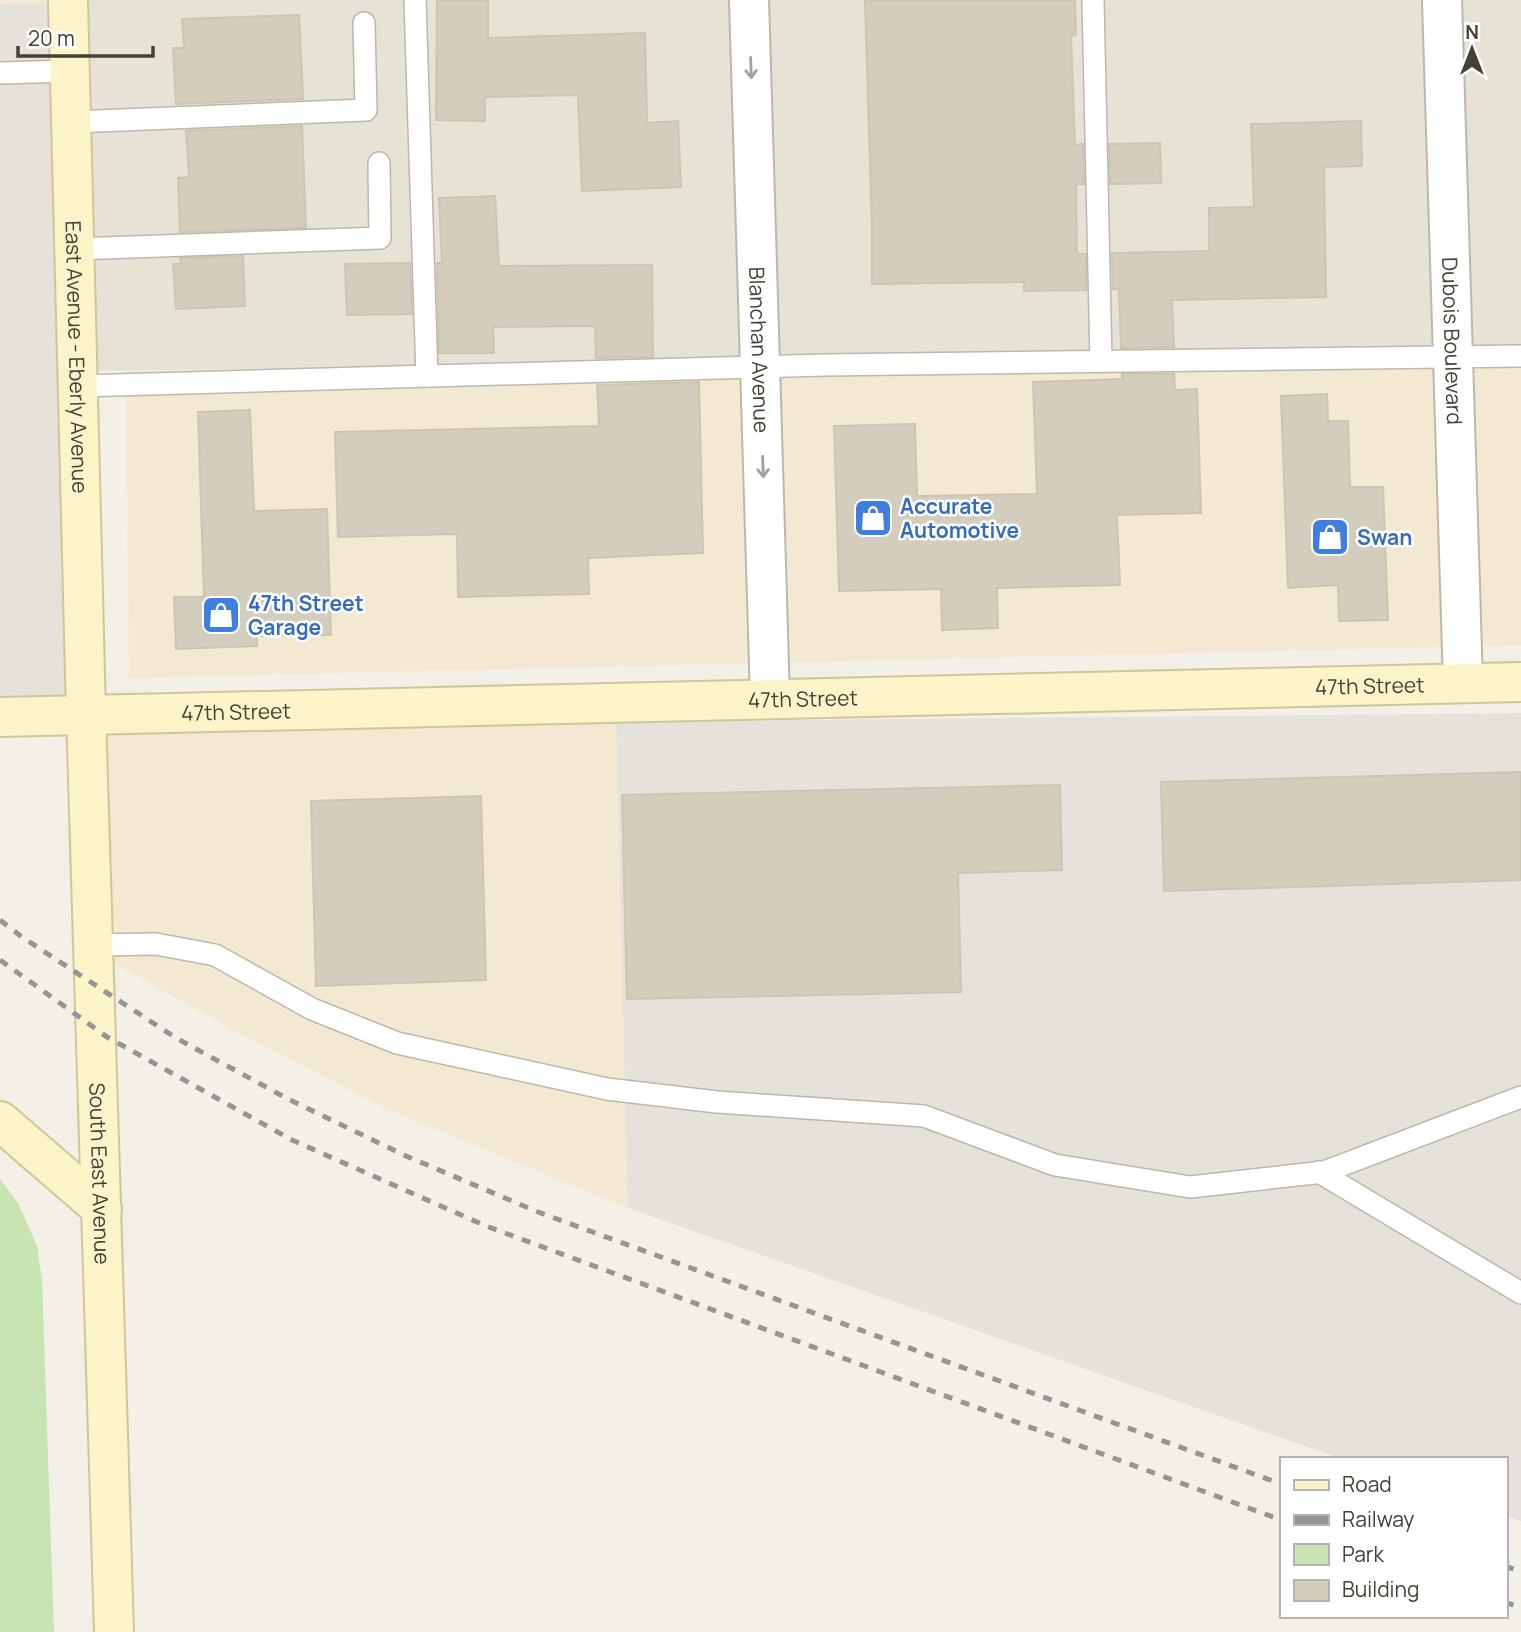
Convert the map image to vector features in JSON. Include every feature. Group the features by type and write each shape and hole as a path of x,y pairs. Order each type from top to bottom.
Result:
{"main road":[{"name":"East Avenue - Eberly Avenue","path":"68,0 86,714"},
{"name":"47th Street","path":"0,718 1521,682"},
{"name":"South East Avenue","path":"86,714 114,1632"},
{"path":"0,1121 102,1209"}],"street":[{"name":"Blanchan Avenue","path":"748,0 770,698"},
{"name":"Dubois Boulevard","path":"1442,0 1463,683"}],"lane":[{"path":"415,0 427,376"},
{"path":"1093,0 1101,361"},
{"path":"73,122 366,110 364,23"},
{"path":"0,73 70,71"},
{"path":"76,249 380,238 379,163"},
{"path":"79,386 760,366 1521,356"},
{"path":"93,945 156,944 215,955 312,1009 397,1043 607,1089 717,1102 924,1116 1055,1165 1190,1187 1324,1172 1521,1097"},
{"path":"1319,1172 1521,1293"}],"shaded area":[{"path":"0,0 58,0 58,3 0,4"},
{"path":"76,0 1521,0 1521,353 86,371"},
{"path":"58,3 77,705 0,707 0,4"},
{"path":"1521,353 1521,645 129,678 126,371"},
{"path":"1521,713 1521,1521 1507,1517 1507,1457 1336,1457 628,1208 616,722"},
{"path":"616,722 628,1208 387,1109 224,1025 107,960 102,730"}],"green space":[{"path":"0,1179 18,1203 37,1246 42,1280 54,1632 0,1632"}],"building":[{"path":"437,0 488,0 488,38 645,33 647,123 678,121 681,187 582,191 578,95 485,97 485,121 436,120"},
{"path":"865,0 1075,0 1076,35 1071,36 1075,145 1083,144 1084,184 1076,184 1077,254 1086,254 1086,290 1024,291 1024,282 872,284"},
{"path":"299,15 303,99 176,104 173,48 184,48 182,19"},
{"path":"1361,121 1362,166 1324,167 1326,297 1172,300 1174,347 1121,348 1119,289 1113,289 1112,253 1209,251 1209,208 1254,207 1251,124"},
{"path":"302,126 306,228 180,232 178,178 189,177 186,131"},
{"path":"1160,143 1161,183 1110,184 1109,144"},
{"path":"495,196 499,266 652,265 653,357 596,358 595,326 493,327 494,353 439,353 437,263 442,263 439,198"},
{"path":"243,256 245,306 176,309 173,264 181,264 180,258"},
{"path":"410,263 412,314 347,315 345,264"},
{"path":"1122,374 1174,374 1175,390 1197,389 1201,513 1117,515 1120,585 997,588 998,628 942,630 941,589 839,591 834,426 915,424 917,496 1037,494 1033,382 1122,379"},
{"path":"699,382 703,553 588,558 589,594 458,597 457,534 338,537 335,432 599,426 597,385"},
{"path":"1327,394 1328,421 1348,421 1350,487 1383,487 1388,620 1339,621 1338,585 1288,588 1281,396"},
{"path":"250,410 254,511 327,509 331,635 257,636 257,646 176,649 174,597 204,597 198,412"},
{"path":"1521,772 1521,880 1164,891 1161,782"},
{"path":"1060,785 1062,870 958,873 961,992 627,999 622,795"},
{"path":"481,796 486,980 316,986 311,801"}],"railway":[{"path":"0,920 176,1038 288,1099 406,1156 538,1212 1280,1484"},
{"path":"0,960 107,1037 292,1140 486,1226 1280,1520"},
{"path":"1507,1567 1521,1572"},
{"path":"1507,1603 1521,1608"}],"place":[{"name":"Accurate Automotive","path":"873,518"},
{"name":"Swan","path":"1330,537"},
{"name":"47th Street Garage","path":"221,615"}]}
